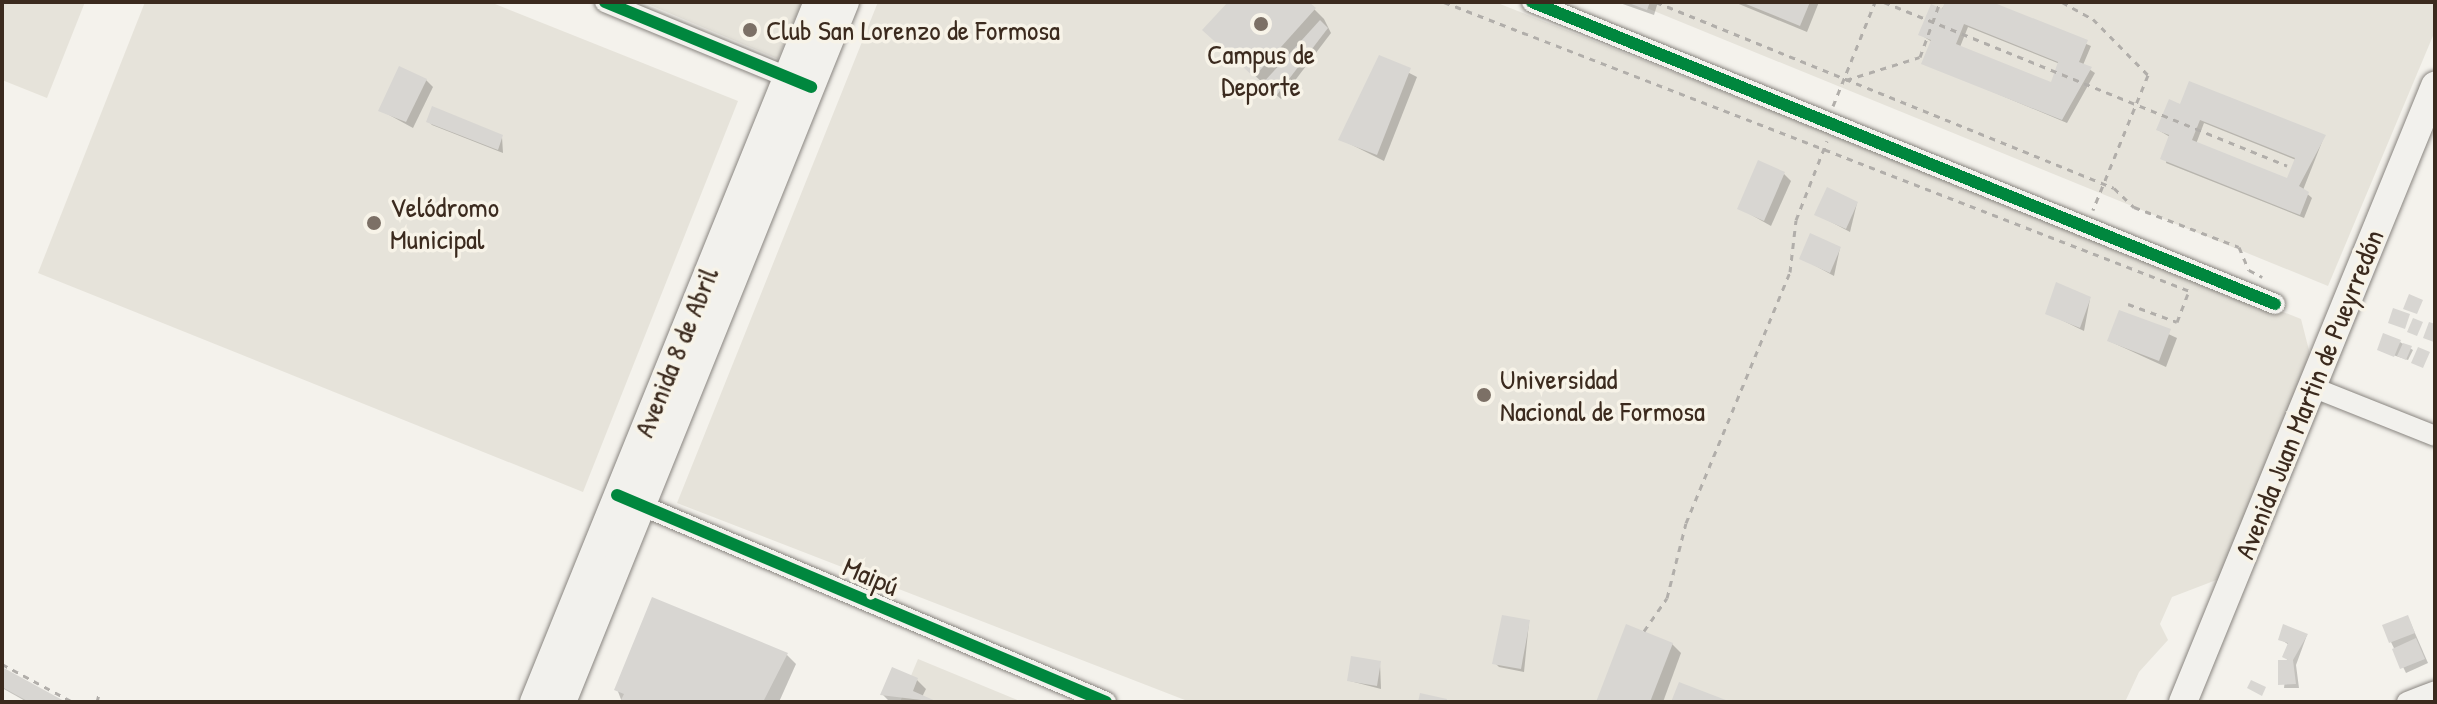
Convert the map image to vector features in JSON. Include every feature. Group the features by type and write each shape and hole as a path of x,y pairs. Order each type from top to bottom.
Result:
{"main road":[{"name":"Avenida 8 de Abril","path":"799,82 818,2"},
{"name":"Avenida 8 de Abril","path":"534,702 630,500 799,82 845,2"},
{"name":"Avenida Juan Martin de Pueyrredón","path":"2183,702 2435,86"},
{"name":"Avenida 8 de Abril","path":"562,702 630,500"}],"street":[{"path":"605,2 799,82"},
{"path":"1532,2 1828,119 2275,304"},
{"path":"2312,387 2435,436"},
{"name":"Maipú","path":"630,500 1106,702"},
{"path":"2407,702 2435,691"}],"path":[{"path":"1444,2 2188,294"},
{"path":"1656,2 2103,185 2134,207 2239,247 2249,270 2272,281"},
{"path":"1644,631 1667,598 1686,523 1790,272 1796,220 1827,154 1828,119 1875,2"},
{"path":"1884,2 2287,166"},
{"path":"1843,81 1920,57 1940,2"},
{"path":"2062,2 2093,19 2148,75 2087,225"},
{"path":"2128,304 2177,322 2198,273"},
{"path":"2,664 73,702"},
{"path":"97,702 99,694"}],"shaded area":[{"path":"2,2 85,2 47,98 2,80"},
{"name":"Velódromo Municipal","path":"145,2 490,2 738,101 583,492 38,273"},
{"name":"Club San Lorenzo de Formosa","path":"643,2 802,2 778,59"},
{"name":"Universidad Nacional de Formosa","path":"878,2 1495,2 2301,319 2312,362 2219,579 2172,597 2160,624 2168,640 2139,672 2125,702 1190,702 677,503"},
{"path":"1632,2 2435,2 2435,31 2328,286"},
{"path":"918,659 1022,702 900,702"}],"building":[{"path":"1228,2 1309,2 1316,8 1254,77 1202,30"},
{"path":"1626,2 1650,2 1647,10"},
{"path":"1741,2 1810,2 1800,26"},
{"path":"1945,2 1992,2 2088,40 2079,62 2092,67 2062,120 1921,64 1931,40 1918,35 1931,4 1942,9","holes":["1964,24 2058,62 2051,82 1956,44"]},
{"path":"1320,20 1328,28 1276,96 1262,84"},
{"path":"1379,55 1411,68 1377,155 1338,140"},
{"path":"399,66 427,79 406,122 378,111"},
{"path":"2189,81 2326,135 2299,186 2309,192 2300,215 2160,159 2169,135 2156,130 2169,99 2180,104","holes":["2200,120 2295,158 2287,178 2192,140"]},
{"path":"432,106 503,135 498,150 426,122"},
{"path":"1758,160 1785,172 1764,221 1737,209"},
{"path":"1827,187 1858,202 1846,229 1814,215"},
{"path":"1810,233 1841,247 1830,273 1799,259"},
{"path":"2056,282 2091,297 2080,328 2045,314"},
{"path":"2409,294 2423,300 2417,314 2403,309"},
{"path":"2393,308 2410,314 2405,329 2388,323"},
{"path":"2119,310 2171,329 2159,361 2107,341"},
{"path":"2413,318 2423,322 2417,336 2407,332"},
{"path":"2429,322 2435,324 2434,342 2423,338"},
{"path":"2383,333 2401,340 2394,357 2377,350"},
{"path":"2403,343 2412,346 2406,360 2397,356"},
{"path":"2418,347 2430,352 2423,368 2411,363"},
{"path":"652,597 788,653 763,702 620,702 624,694 614,690"},
{"path":"1502,615 1530,620 1521,669 1492,664"},
{"path":"2408,615 2415,633 2389,643 2382,625"},
{"path":"1626,624 1673,643 1650,702 1596,702"},
{"path":"2283,624 2308,634 2293,660 2296,684 2278,685 2278,660 2288,660 2282,657 2288,643 2278,640"},
{"path":"2416,638 2425,659 2400,669 2392,649"},
{"path":"1351,656 1381,661 1377,686 1347,681"},
{"path":"2,667 66,702 29,702 2,687"},
{"path":"892,667 918,678 913,691 938,702 880,695"},
{"path":"2251,680 2266,687 2262,696 2247,688"},
{"path":"1679,682 1731,702 1671,702"},
{"path":"1420,693 1447,699 1446,702 1418,702"}],"cycle path":[{"path":"605,2 811,87"},
{"path":"1532,2 2275,304"},
{"path":"617,495 1106,702"}],"place":[{"name":"Campus de Deporte","path":"1261,24"},
{"name":"Club San Lorenzo de Formosa","path":"750,30"},
{"name":"Velódromo Municipal","path":"374,223"},
{"name":"Universidad Nacional de Formosa","path":"1484,395"}]}
